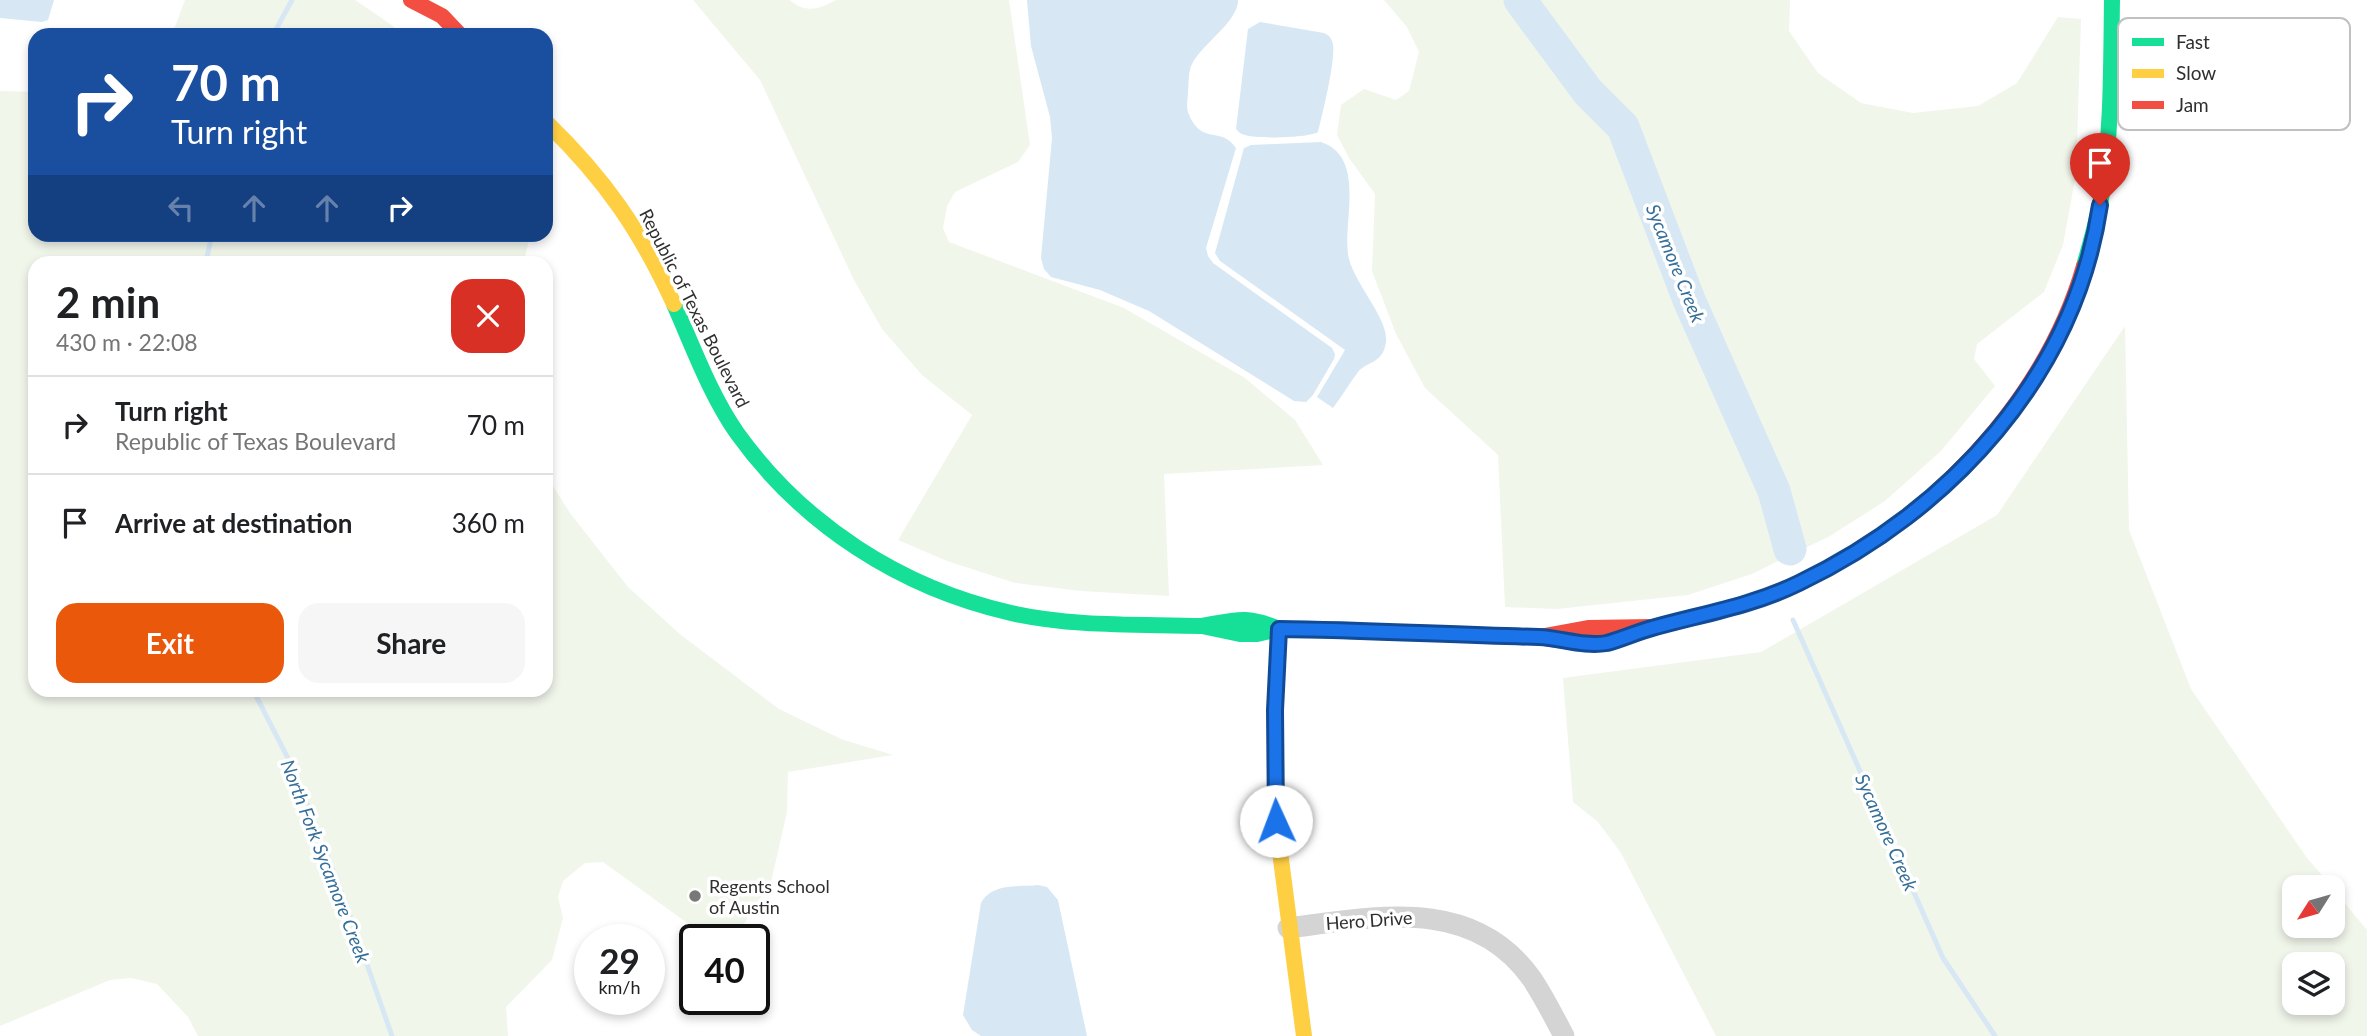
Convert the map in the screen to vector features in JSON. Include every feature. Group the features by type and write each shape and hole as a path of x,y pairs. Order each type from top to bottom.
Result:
{"street":[{"path":"405,0 430,28"},
{"path":"411,0 442,16 453,28"},
{"name":"Republic of Texas Boulevard","path":"553,129 594,171 637,230 713,392 750,449 790,494 838,536 896,572 942,593 980,606 1075,621 1202,626 1242,619 1258,620 1279,629 1539,637 1597,627 1653,627 1731,609 1767,597 1798,584 1851,555 1919,509 1969,464 2008,418 2041,367 2074,298 2090,251 2105,179 2112,0"},
{"path":"1279,629 1275,710 1276,821 1304,1036"},
{"name":"Hero Drive","path":"1288,928 1403,915 1466,927 1488,938 1512,956 1531,978 1564,1036"}],"shaded area":[{"path":"185,0 355,0 395,28 175,28"},
{"path":"693,0 790,0 801,7 813,9 836,0 1009,0 1030,145 1018,162 955,192 947,206 943,228 949,242 1124,308 1245,378 1295,420 1323,465 1164,474 1169,596 1081,591 1015,583 947,561 898,540 972,415 922,375 882,329 854,280 760,80"},
{"path":"1384,0 1790,0 1789,31 1818,73 1861,103 1913,113 1978,106 2017,83 2058,17 2081,19 2076,174 2063,245 2044,292 1977,344 1974,359 1995,386 1941,451 1885,501 1830,536 1752,574 1688,595 1557,609 1505,607 1498,455 1425,388 1396,334 1372,271 1375,194 1349,158 1337,135 1341,105 1364,89 1396,100 1409,91 1419,52 1407,27"},
{"path":"0,91 28,92 28,242 528,242 525,256 28,256 28,697 553,697 553,486 570,513 628,587 681,635 779,709 841,739 893,755 788,772 787,812 771,882 744,924 689,924 603,862 585,863 563,881 558,897 563,918 552,960 506,1007 508,1036 198,1036 188,1017 157,984 131,978 110,980 0,1026"},
{"path":"2125,326 2129,530 2191,689 2307,858 2322,875 2282,875 2282,938 2345,938 2345,903 2367,930 2367,1036 1716,1036 1621,853 1598,822 1573,802 1563,678 1761,652 1997,515"}],"water":[{"path":"0,0 54,0 48,20 42,22 0,18"},
{"path":"1027,0 1238,0 1233,16 1197,56 1189,74 1187,107 1193,123 1205,133 1230,141 1236,148 1206,248 1213,263 1332,348 1334,359 1306,402 1294,401 1149,311 1100,290 1051,277 1044,269 1041,258 1052,138 1050,117 1031,46"},
{"path":"1260,22 1324,33 1331,39 1331,71 1318,132 1294,137 1260,137 1243,135 1236,129 1248,29"},
{"path":"1321,142 1335,150 1344,161 1350,191 1348,254 1356,276 1382,322 1386,342 1382,354 1358,372 1333,408 1317,397 1345,350 1220,261 1215,253 1244,148 1251,145"},
{"path":"1038,885 1047,887 1058,900 1087,1036 981,1036 972,1030 963,1015 981,903 999,889"}],"waterway":[{"name":"North Fork Sycamore Creek","path":"277,28 292,0"},
{"name":"Sycamore Creek","path":"1520,0 1588,92 1623,127 1689,300 1774,491 1790,549"},
{"name":"North Fork Sycamore Creek","path":"207,256 210,242"},
{"name":"Sycamore Creek","path":"1793,620 1943,958 1995,1036"},
{"name":"North Fork Sycamore Creek","path":"257,697 294,770 347,907 392,1036"}],"traffic: fast":[{"path":"2084,266 2102,193 2108,145 2112,0"},
{"path":"674,304 710,386 737,433 763,466 792,496 824,524 858,548 931,587 970,602 1011,613 1082,623 1202,626"},
{"path":"1279,629 1249,620 1202,626 1240,634 1257,634 1279,629 1539,637"}],"traffic: slow":[{"path":"553,129 586,164 619,207 648,252 674,304"},
{"path":"1652,628 1746,603 1802,581 1856,552 1881,535 1952,477"},
{"path":"1279,629 1275,710 1276,821 1304,1036"}],"traffic: jam":[{"path":"411,0 442,16 453,28"},
{"path":"1952,477 1995,431 2032,380 2062,325 2084,266"},
{"path":"1652,628 1599,644 1539,637 1588,628 1653,627"}],"place":[{"name":"Regents School of Austin","path":"695,896"}],"route":[{"path":"1276,821 1275,710 1279,629 1539,637 1589,644 1607,643 1653,627 1731,609 1767,597 1824,571 1877,539 1919,509 1978,454 2008,418 2041,367 2066,318 2090,251 2100,205"}]}
